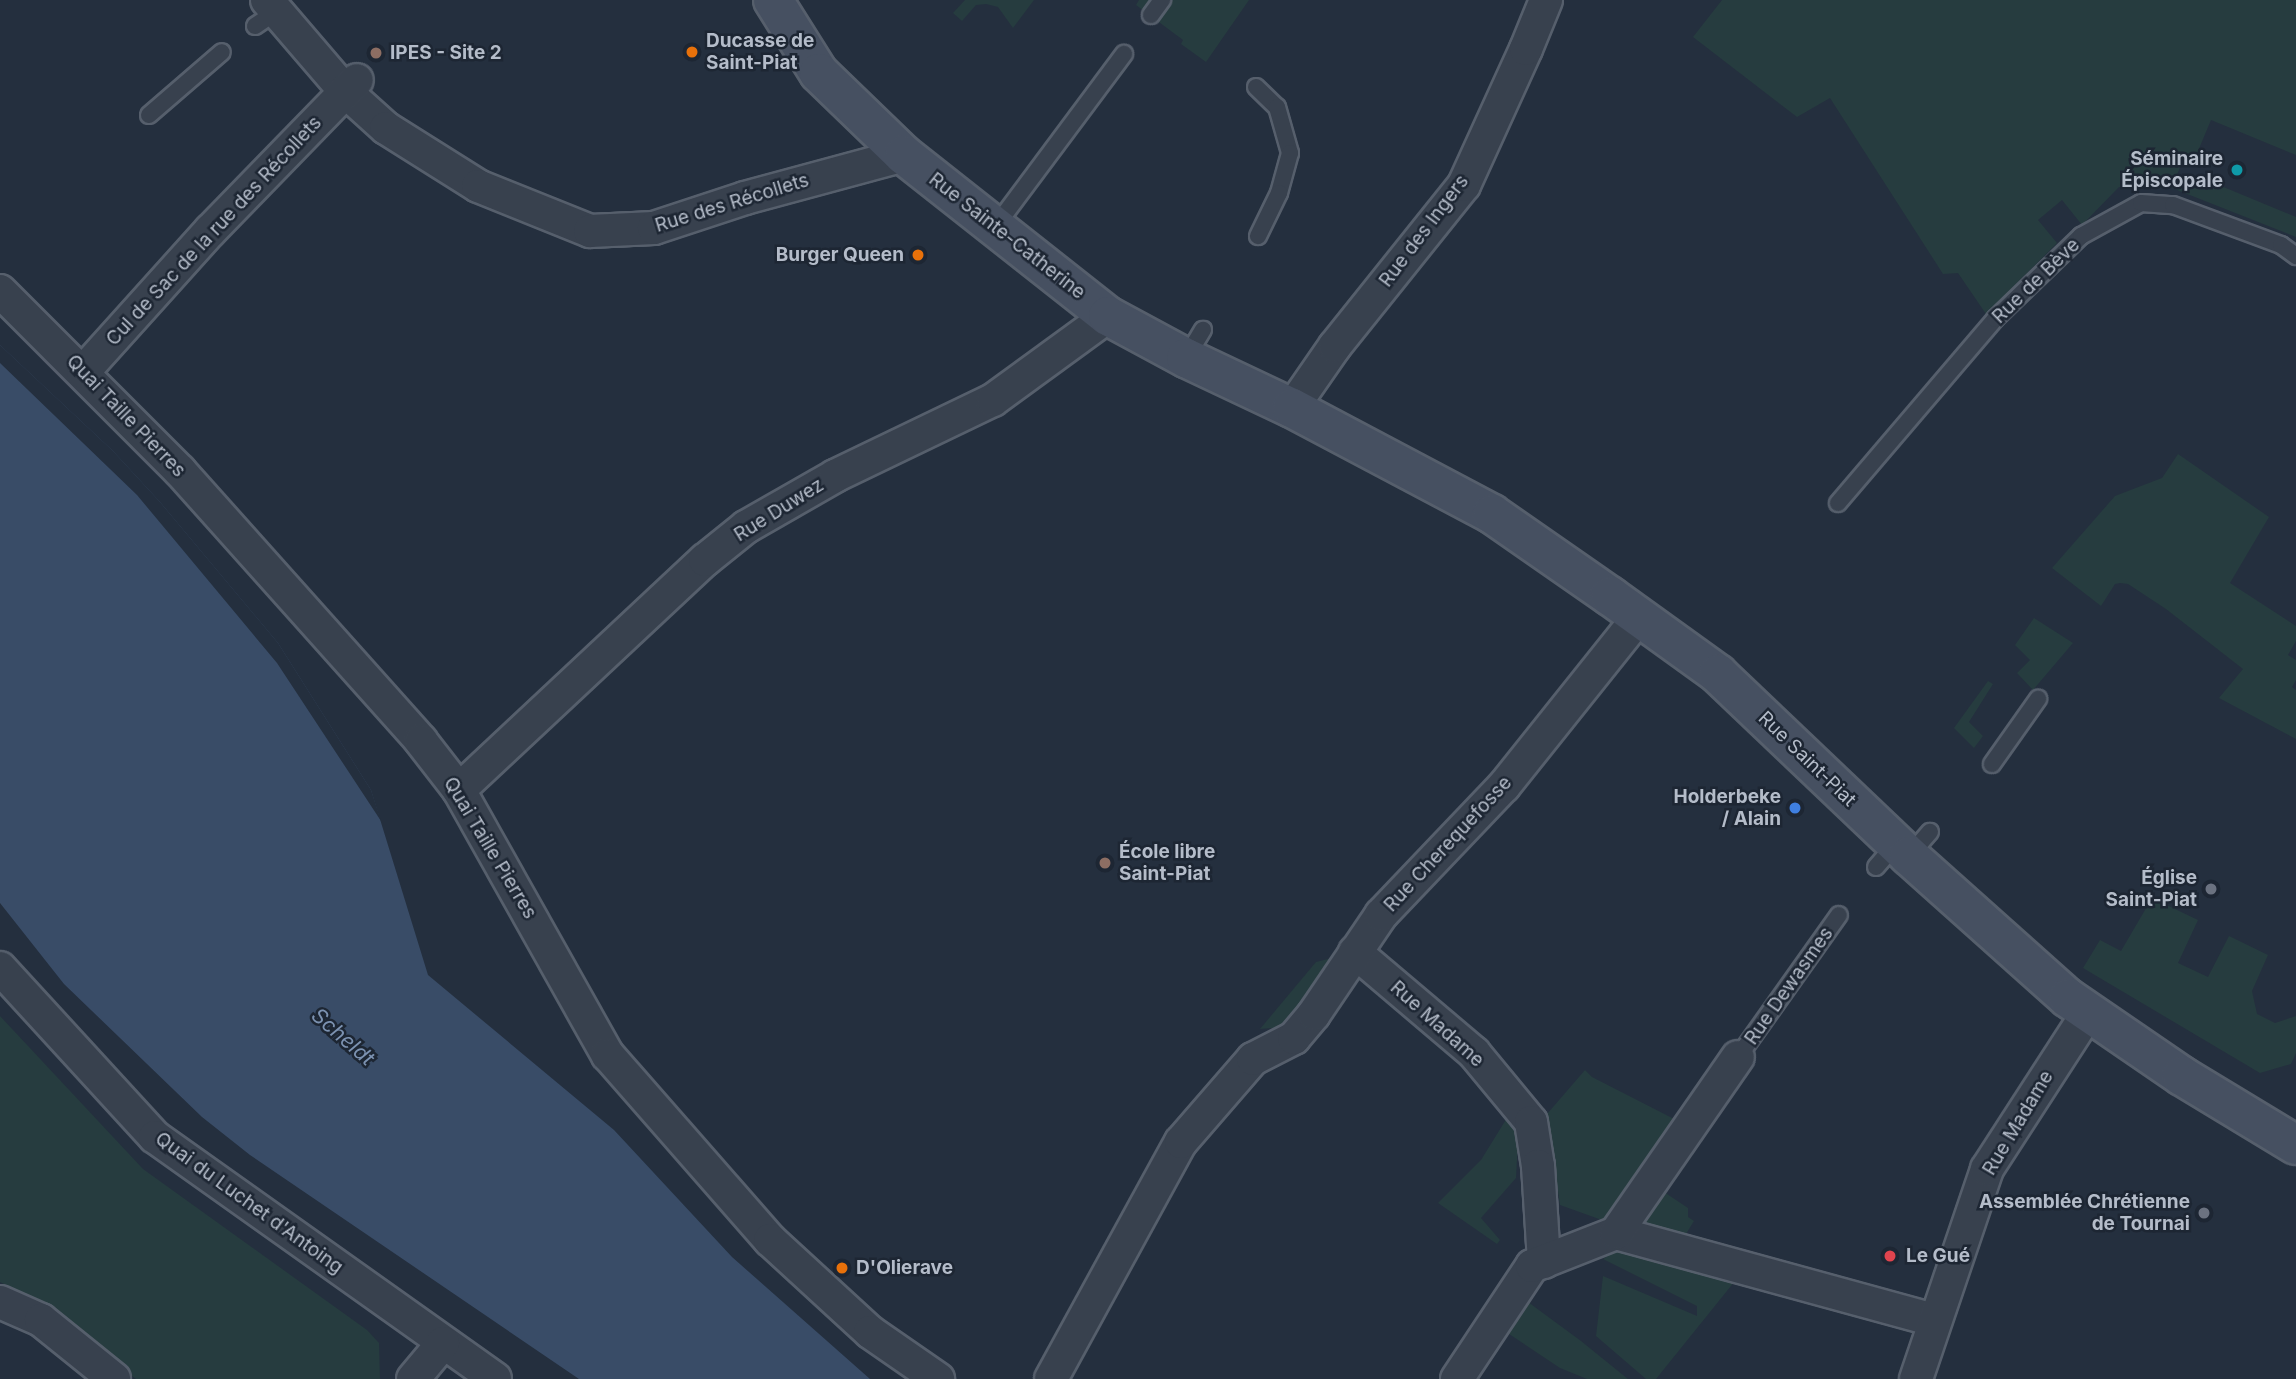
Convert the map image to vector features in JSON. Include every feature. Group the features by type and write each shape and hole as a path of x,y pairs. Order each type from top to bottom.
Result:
{"street":[{"name":"Rue Sainte-Catherine","path":"773,0 819,73 904,155 1108,316 1194,344 1292,408"},
{"name":"Rue des Ingers","path":"1292,408 1335,346 1464,185 1527,49 1546,0"},
{"name":"Rue des Récollets","path":"266,12 351,86 386,128 478,186 590,231 654,228 745,198 904,155"},
{"name":"Cul de Sac de la rue des Récollets","path":"83,372 211,230 351,86"},
{"name":"Quai Taille Pierres","path":"0,290 180,471 421,741 459,790 608,1055 770,1240 870,1332 938,1379"},
{"name":"Rue Duwez","path":"459,790 705,560 746,527 835,476 993,400 1108,316"},
{"name":"Rue Saint-Piat","path":"1292,408 1492,514 1718,674 1903,850 2088,1013 2182,1076 2296,1145"},
{"name":"Rue Cherequefosse","path":"1051,1379 1181,1142 1253,1059 1294,1038 1314,1014 1381,915 1504,786 1639,617"},
{"name":"Rue Madame","path":"1355,952 1474,1054 1531,1122 1538,1166 1544,1262"},
{"name":"Quai du Luchet d'Antoing","path":"0,968 155,1137 495,1379"},
{"name":"Rue Madame","path":"1916,1379 1987,1169 2088,1013"},
{"path":"1457,1379 1532,1266 1616,1233 1738,1057"},
{"path":"1616,1233 1935,1320"},
{"path":"0,1302 41,1320 114,1379"},
{"path":"413,1379 443,1343"}],"lane":[{"path":"1151,15 1162,0"},
{"path":"149,115 222,52"},
{"path":"995,227 1124,54"},
{"path":"1256,87 1277,107 1290,153 1279,192 1258,236"},
{"name":"Rue de Bève","path":"1838,503 1995,319 2081,236 2141,203 2173,205 2281,246 2296,256"},
{"path":"1992,764 2038,699"},
{"name":"Rue Dewasmes","path":"1738,1057 1839,915"}],"green space":[{"path":"965,0 1034,0 1013,28 998,7 986,4 976,5 962,21 953,13"},
{"path":"1139,0 1249,0 1206,62 1181,44 1183,40 1136,5"},
{"path":"1722,0 2296,0 2296,155 2211,120 2193,163 2181,165 2177,175 2188,184 2197,176 2296,217 2296,237 2172,188 2119,187 2082,225 2062,200 2038,220 2057,243 1986,314 1958,273 1943,274 1830,98 1797,117 1693,37"},
{"path":"2178,454 2269,517 2230,583 2296,626 2296,641 2288,655 2296,660 2296,680 2292,687 2296,690 2296,739 2219,698 2243,669 2166,609 2128,584 2120,583 2115,584 2101,606 2052,568 2115,496 2162,478"},
{"path":"2034,618 2073,643 2033,690 2017,673 2030,660 2015,645"},
{"path":"1988,681 1993,684 1969,722 1983,736 1974,748 1954,728"},
{"path":"2152,898 2198,920 2178,963 2208,977 2229,936 2268,955 2252,991 2257,1014 2275,1023 2296,1016 2296,1053 2291,1064 2260,1073 2083,968 2100,940 2121,951"},
{"path":"1332,958 1287,1027 1260,1029 1316,962"},
{"path":"0,1016 143,1169 367,1330 379,1343 380,1379 136,1379 16,1290 0,1282"},
{"path":"1585,1070 1592,1077 1680,1122 1613,1224 1560,1205 1547,1114"},
{"path":"1510,1113 1518,1140 1516,1178 1481,1218 1500,1240 1497,1244 1438,1203 1481,1160"},
{"path":"1664,1192 1688,1208 1688,1217 1694,1221 1681,1242 1639,1231"},
{"path":"1625,1245 1735,1281 1656,1379 1646,1379 1596,1336 1603,1276 1697,1316 1697,1306 1603,1259"},
{"path":"1528,1302 1628,1379 1587,1379 1560,1368 1506,1332"}],"water":[{"name":"Scheldt","path":"0,345 113,451 160,502 278,643 371,790 428,975 614,1130 732,1257 870,1379 579,1379 250,1155 202,1117 64,984 0,903"}],"pier":[{"path":"0,345 113,451 160,502 278,643 371,790 381,821 277,663 137,495 0,363"}],"place":[{"name":"Ducasse de Saint-Piat","path":"692,52"},
{"name":"IPES - Site 2","path":"376,53"},
{"name":"Séminaire Épiscopale","path":"2237,170"},
{"name":"Burger Queen","path":"918,255"},
{"name":"Holderbeke / Alain","path":"1795,808"},
{"name":"École libre Saint-Piat","path":"1105,863"},
{"name":"Église Saint-Piat","path":"2211,889"},
{"name":"Assemblée Chrétienne de Tournai","path":"2204,1213"},
{"name":"Le Gué","path":"1890,1256"},
{"name":"D'Olierave","path":"842,1268"}]}
